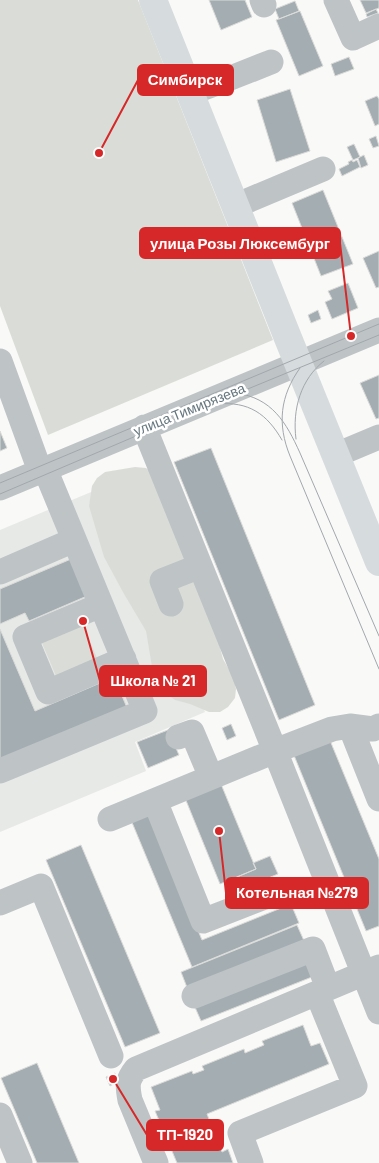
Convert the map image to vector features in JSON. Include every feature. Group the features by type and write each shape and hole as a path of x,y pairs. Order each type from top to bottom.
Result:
{"main road":[{"path":"153,0 379,562"}],"street":[{"path":"336,0 352,38 379,26"},
{"path":"190,93 271,62"},
{"path":"235,206 323,169"},
{"name":"улица Тимирязева","path":"0,488 379,330"},
{"path":"0,361 42,470 74,540 145,711 0,771"},
{"path":"144,427 275,751 371,970 379,1012"},
{"path":"336,455 379,437"},
{"path":"0,572 74,540"},
{"path":"171,604 162,582 200,566"},
{"path":"101,604 25,637 48,692 124,660"},
{"path":"350,726 379,798"},
{"path":"110,819 332,729 350,726 373,729 379,726"},
{"path":"178,737 192,732 211,778"},
{"path":"155,801 203,921 275,892"},
{"path":"0,903 41,886 111,1056"},
{"path":"194,996 313,949 323,990 355,1086 240,1133 252,1163"},
{"path":"156,1163 130,1100 129,1077 136,1068 371,970"},
{"path":"0,1116 20,1163"}],"shaded area":[{"path":"0,0 138,0 273,340 48,435 0,306"},
{"path":"135,467 146,468 154,474 203,582 223,659 234,678 236,689 235,698 228,707 220,712 209,712 175,700 165,693 154,679 146,631 104,557 89,506 92,486 97,478 105,472"},
{"path":"108,485 205,712 135,742 146,771 0,832 0,530"},
{"path":"83,625 97,658 56,676 42,643"}],"building":[{"path":"209,0 245,0 252,17 221,30"},
{"path":"360,0 379,0 379,8 366,13"},
{"path":"295,1 299,11 279,19 275,9"},
{"path":"376,9 378,13 367,17 366,14"},
{"path":"300,11 323,66 299,76 276,20"},
{"path":"349,57 354,69 335,76 331,64"},
{"path":"290,89 310,151 276,162 257,100"},
{"path":"377,96 379,99 379,124 375,126 365,101"},
{"path":"376,136 379,146 373,148 369,139"},
{"path":"354,144 360,157 353,160 347,147"},
{"path":"364,155 368,165 361,168 358,158"},
{"path":"352,160 353,162 357,160 360,167 342,176 339,169 349,164 348,162"},
{"path":"323,190 353,264 321,276 292,203"},
{"path":"379,251 379,287 376,288 363,258"},
{"path":"348,283 358,308 332,319 325,302 332,299 328,291"},
{"path":"318,310 321,319 311,323 308,315"},
{"path":"379,375 379,418 376,419 360,383"},
{"path":"0,431 7,448 0,451"},
{"path":"211,448 315,705 279,720 174,462"},
{"path":"71,559 87,596 29,621 25,613 0,624 0,589"},
{"path":"0,629 35,711 114,677 128,710 0,764"},
{"path":"231,724 236,736 227,740 222,728"},
{"path":"168,730 179,755 148,768 137,742"},
{"path":"329,738 379,859 379,926 366,931 293,753"},
{"path":"221,784 256,869 220,884 185,798"},
{"path":"149,813 202,940 291,904 299,923 192,967 131,820"},
{"path":"81,845 160,1033 125,1047 46,860"},
{"path":"270,856 278,874 242,889 237,877 256,869 253,863"},
{"path":"297,925 305,943 188,990 181,972"},
{"path":"310,959 317,975 201,1021 194,1005"},
{"path":"303,1025 311,1046 320,1043 329,1064 207,1114 222,1152 228,1149 233,1163 177,1163 155,1111 160,1110 151,1087 192,1071 193,1074 204,1070 202,1066 244,1049 245,1053 264,1045 262,1041"},
{"path":"37,1063 79,1163 37,1163 1,1078"},
{"path":"115,1073 119,1081 110,1086 106,1077"}],"tram line":[{"path":"0,483 379,324"},
{"path":"0,494 379,335"},
{"path":"296,439 295,417 300,396 309,377 324,361"},
{"path":"300,368 288,389 285,400 282,421 283,433 290,456 379,669"},
{"path":"236,393 259,400 268,406 276,413 289,431 379,636"},
{"path":"217,404 239,405 256,411 270,423 282,440"}],"place":[{"name":"Симбирск","path":"99,153"},
{"name":"улица Розы Люксембург","path":"351,336"},
{"name":"Школа № 21","path":"83,621"},
{"name":"Котельная №279","path":"219,831"},
{"name":"ТП-1920","path":"113,1079"}]}
